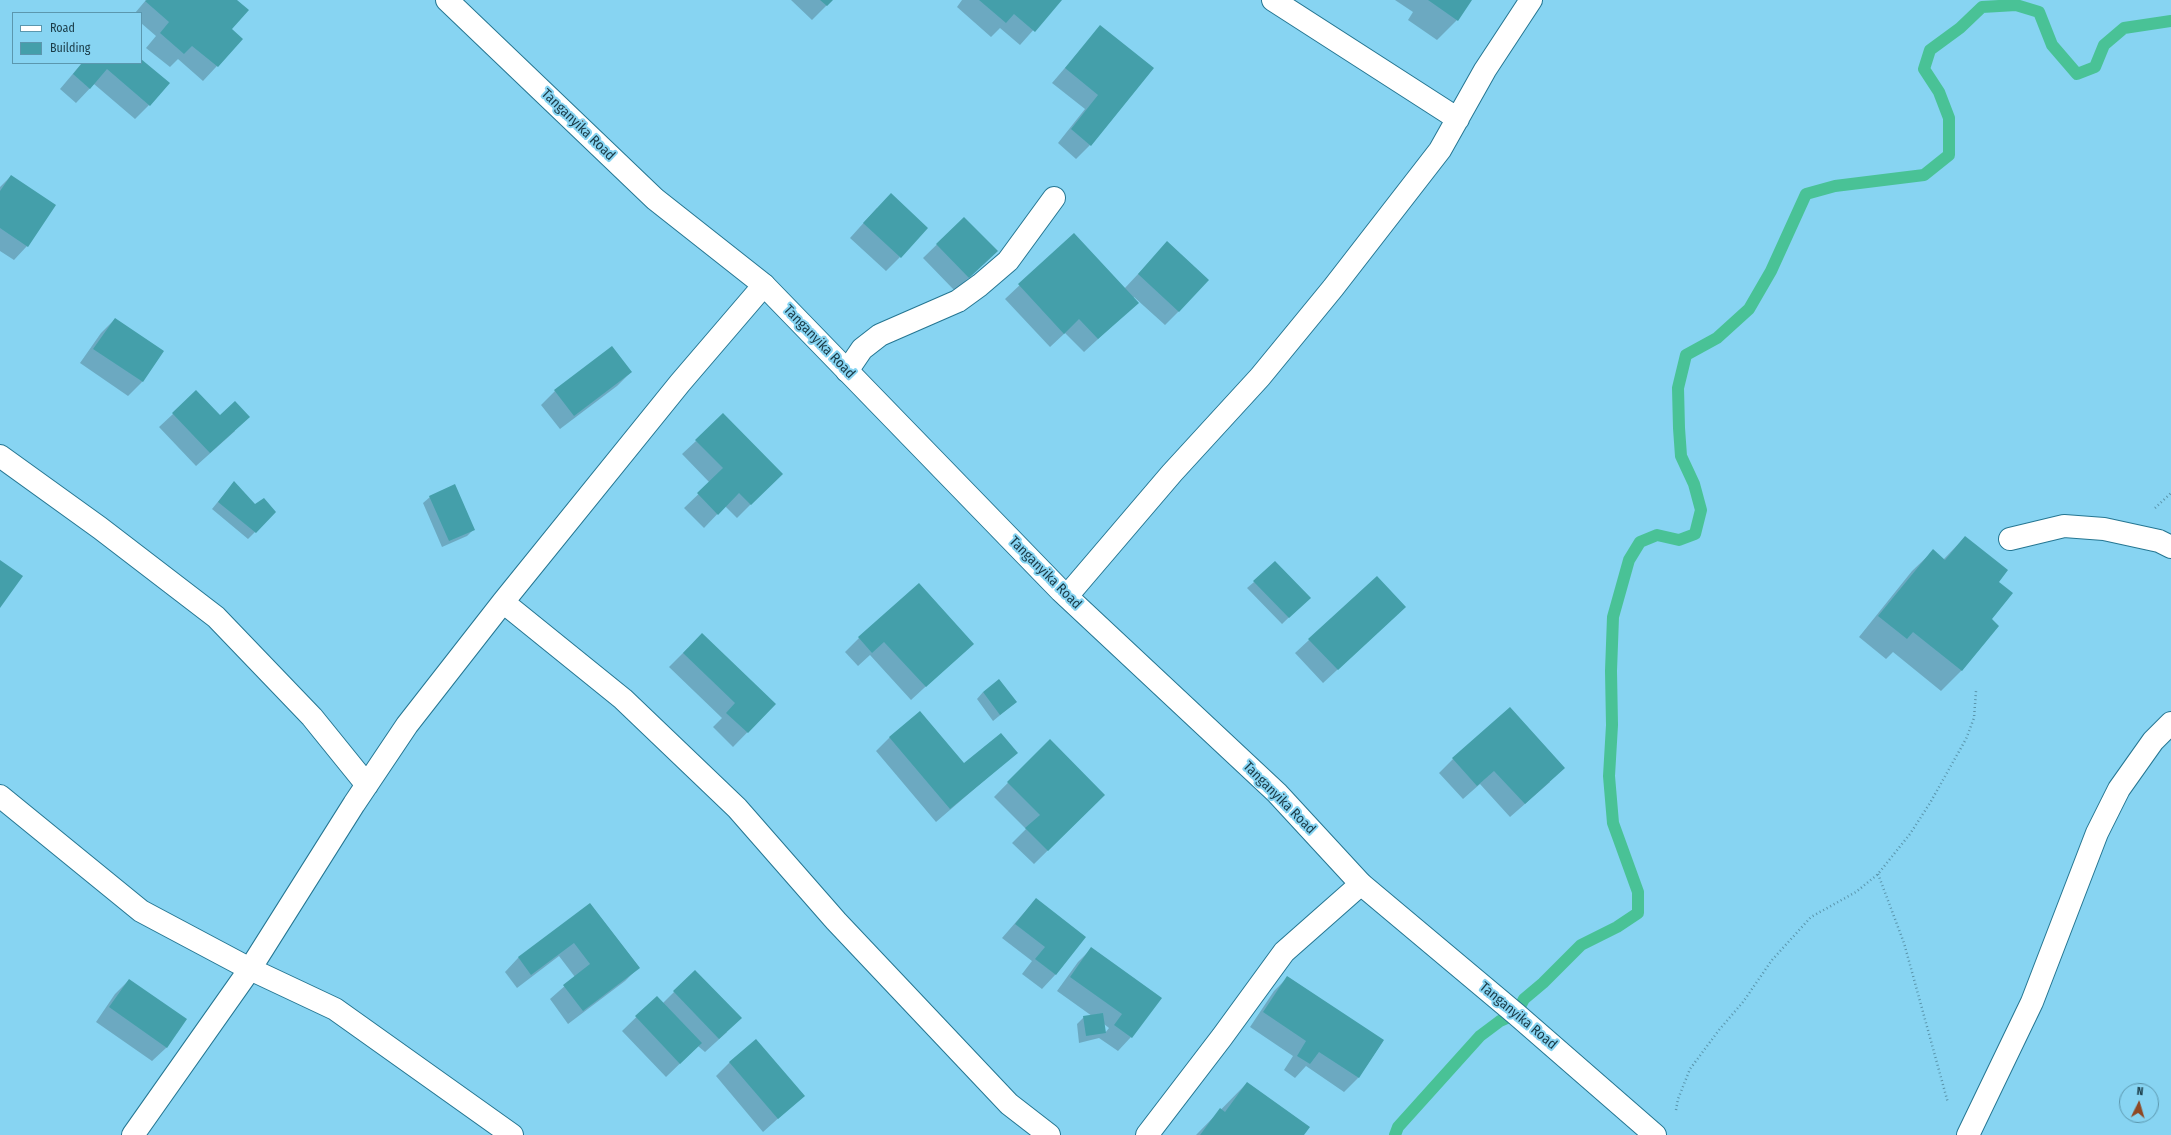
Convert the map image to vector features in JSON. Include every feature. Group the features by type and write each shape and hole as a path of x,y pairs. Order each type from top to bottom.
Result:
{"street":[{"name":"Tanganyika Road","path":"447,0 655,199 764,285 1067,596 1277,793 1361,884 1516,1014 1655,1135"},
{"path":"1273,0 1458,119"},
{"path":"1067,596 1172,473 1260,377 1333,288 1440,150 1485,70 1531,0"},
{"path":"847,371 862,348 880,335 958,301 980,286 1008,261 1054,198"},
{"path":"133,1135 250,969 407,725 503,602 680,383 764,285"},
{"path":"0,456 100,528 216,617 312,717 367,785"},
{"path":"2010,539 2064,526 2104,529 2159,541 2171,547"},
{"path":"503,602 623,699 737,808 836,921 1009,1104 1049,1135"},
{"path":"1968,1135 2032,1002 2097,833 2116,795 2154,741 2171,723"},
{"path":"0,796 141,911 250,969 335,1009 512,1135"},
{"path":"1147,1135 1222,1037 1284,952 1361,884"}],"path":[{"path":"1676,1112 1678,1099 1690,1069 1719,1030 1743,1002 1777,954 1811,917 1856,892 1878,874 1910,834 1930,803 1966,739 1974,718 1976,691"},
{"path":"1878,874 1904,943 1948,1105"}],"building":[{"path":"237,0 249,10 232,29 243,39 218,67 192,46 184,54 160,33 169,22 145,1"},
{"path":"820,0 833,0 827,6"},
{"path":"979,0 1062,0 1035,32 1014,14 1006,23"},
{"path":"1428,0 1472,0 1458,21"},
{"path":"1100,25 1154,68 1091,146 1071,129 1098,95 1065,68"},
{"path":"142,60 170,83 150,106 107,69 90,89 73,74 81,64 142,64"},
{"path":"11,175 56,205 28,247 0,228 0,191"},
{"path":"891,193 928,228 901,258 863,223"},
{"path":"964,217 998,251 969,278 936,244"},
{"path":"1074,233 1139,303 1098,339 1079,319 1064,334 1018,284"},
{"path":"1167,241 1209,280 1179,312 1138,274"},
{"path":"115,318 164,351 143,382 93,349"},
{"path":"612,346 632,372 574,416 554,390"},
{"path":"196,390 220,415 235,401 250,417 210,453 172,413"},
{"path":"723,413 783,474 751,505 739,493 718,515 697,493 723,468 695,440"},
{"path":"234,481 255,504 264,498 276,512 256,533 218,502"},
{"path":"455,484 475,530 449,541 429,496"},
{"path":"1965,536 2008,570 1999,582 2013,593 1992,619 1999,626 1962,671 1913,632 1907,639 1878,616 1933,549 1945,560"},
{"path":"0,560 23,576 0,608"},
{"path":"1275,561 1311,598 1289,618 1253,581"},
{"path":"1377,576 1406,607 1338,670 1308,639"},
{"path":"919,583 974,644 926,687 884,642 872,653 858,637"},
{"path":"702,633 776,704 748,733 726,713 735,703 683,653"},
{"path":"999,679 1017,702 1000,715 983,692"},
{"path":"1510,707 1565,768 1525,804 1494,771 1477,786 1452,758"},
{"path":"920,711 964,763 1001,733 1018,753 950,809 889,737"},
{"path":"1050,739 1105,795 1048,851 1025,828 1040,815 1007,782"},
{"path":"1036,898 1086,937 1056,975 1035,959 1045,947 1015,924"},
{"path":"590,903 640,968 583,1011 563,985 590,964 574,943 531,975 518,957"},
{"path":"1091,947 1162,998 1132,1038 1114,1025 1122,1014 1070,977"},
{"path":"695,970 742,1018 719,1039 673,991"},
{"path":"1287,976 1384,1040 1359,1078 1319,1052 1310,1064 1297,1056 1306,1041 1263,1012"},
{"path":"129,979 187,1019 167,1048 109,1007"},
{"path":"657,996 702,1043 680,1064 635,1016"},
{"path":"1103,1013 1106,1033 1086,1036 1083,1016"},
{"path":"756,1039 805,1096 778,1119 729,1062"},
{"path":"1247,1082 1310,1127 1304,1135 1200,1135 1220,1108 1225,1112"}],"waterway":[{"path":"1395,1135 1398,1127 1480,1036 1500,1021 1516,1014 1524,999 1543,983 1581,945 1617,927 1638,913 1638,892 1613,823 1609,776 1612,725 1611,671 1613,617 1629,560 1640,542 1657,535 1679,540 1695,534 1701,510 1694,484 1681,456 1679,428 1678,388 1686,355 1717,338 1749,309 1771,271 1806,194 1835,186 1924,175 1949,155 1949,118 1939,92 1924,69 1930,50 1960,28 1982,7 2016,5 2039,12 2052,45 2077,74 2095,67 2104,45 2124,28 2171,21"}]}
